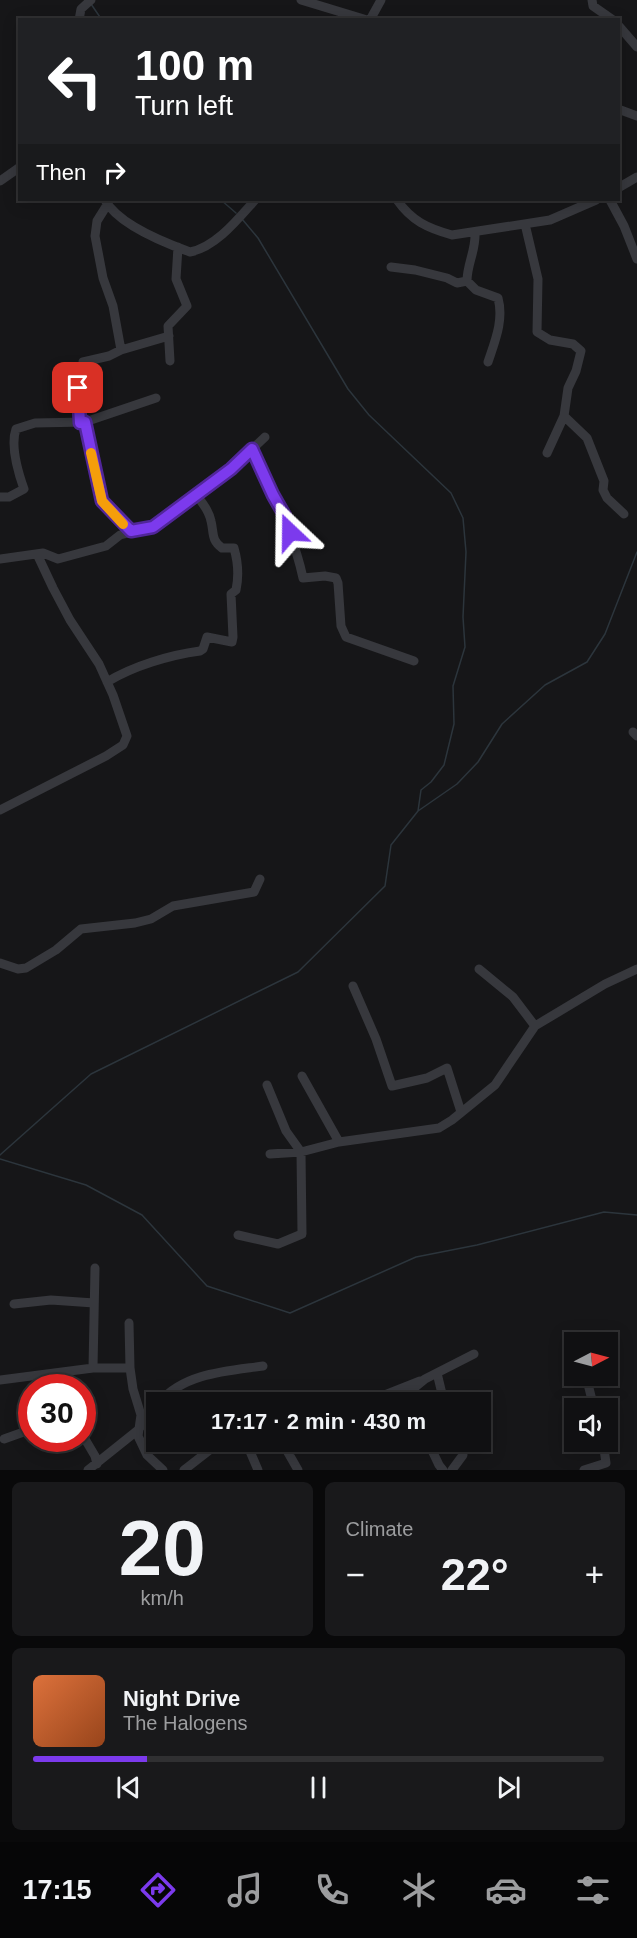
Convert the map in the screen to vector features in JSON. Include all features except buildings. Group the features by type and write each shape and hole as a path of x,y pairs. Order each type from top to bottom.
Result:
{"street":[{"path":"79,18 81,9 91,0"},
{"path":"301,0 361,18"},
{"path":"369,18 381,0"},
{"path":"592,0 593,6 610,18"},
{"path":"620,27 637,46"},
{"path":"620,110 637,116"},
{"path":"0,181 18,168"},
{"path":"620,187 637,177"},
{"path":"121,350 113,306 103,278 95,236 97,220 106,202 115,213 136,226 190,252 203,248 254,201"},
{"path":"398,201 411,218 439,232 452,235 550,220 595,201"},
{"path":"611,201 624,226 637,259"},
{"path":"525,224 538,279 537,333 550,340 573,344 581,351 576,371 568,388 564,416 547,453"},
{"path":"475,233 472,257 467,268 467,281 476,290 498,298 500,306 500,326 488,362"},
{"path":"170,362 168,326 187,306 176,279 178,248"},
{"path":"392,267 415,270 447,278 457,283 467,281"},
{"path":"131,531 102,501 82,422 78,388 84,377 84,362 169,336"},
{"path":"0,497 9,497 24,489 13,437 16,429 35,423 82,422 156,399"},
{"path":"564,416 588,438 604,482 603,490 607,498 624,514"},
{"path":"0,559 42,553 58,559 106,546 120,535 131,531 153,527 231,469 265,437"},
{"path":"252,449 285,516 303,578 325,576 336,578 341,626 346,637 414,661"},
{"path":"107,682 177,654 200,651 207,637 232,642 231,594 236,591 238,580 236,556 234,548 226,550 214,542 212,522 206,507 196,495"},
{"path":"0,810 106,756 123,745 127,736 99,664 70,620 37,554"},
{"path":"0,963 18,969 26,968 56,950 81,928 151,919 173,906 254,892 260,884 260,879"},
{"path":"479,969 513,997 535,1026"},
{"path":"270,1154 301,1152 339,1142 439,1128 495,1085 535,1026 605,984 637,969"},
{"path":"353,986 376,1039 392,1086 427,1078 447,1068 461,1112"},
{"path":"302,1076 339,1142"},
{"path":"238,1235 278,1244 302,1234 301,1152 286,1131 267,1085"},
{"path":"93,1368 95,1268"},
{"path":"14,1304 51,1300 94,1303"},
{"path":"129,1323 130,1368 133,1389 141,1409 139,1440 144,1450 163,1470"},
{"path":"392,1392 425,1379 474,1354"},
{"path":"173,1392 194,1379 221,1372 263,1366"},
{"path":"0,1380 93,1368 130,1368"},
{"path":"437,1373 442,1392"},
{"path":"408,1392 425,1379"},
{"path":"88,1470 138,1430 146,1420"},
{"path":"4,1439 18,1434"},
{"path":"93,1452 97,1464"},
{"path":"184,1470 207,1452"},
{"path":"250,1452 258,1470"},
{"path":"289,1452 298,1470"},
{"path":"433,1452 443,1470"},
{"path":"452,1470 463,1455 462,1452"},
{"path":"584,1470 606,1463 604,1452"}],"waterway":[{"path":"91,4 101,18"},
{"path":"222,201 236,213"},
{"path":"242,219 258,238 348,389 369,415 451,493 463,518 466,552 463,617 465,647 453,686 454,724 444,765 431,782 421,790 418,811"},
{"path":"0,1155 91,1074 298,972 385,886 391,845 418,811 457,784 478,762 502,724 545,685 587,662 605,634 637,552"},
{"path":"0,1159 86,1185 142,1215 207,1286 290,1313 416,1257 477,1245 604,1212 637,1215"}],"slow traffic":[{"path":"91,453 102,501 123,524"}],"route":[{"path":"78,388 80,423 85,422 102,501 131,531 153,527 231,469 252,449 285,516 290,532"}]}
